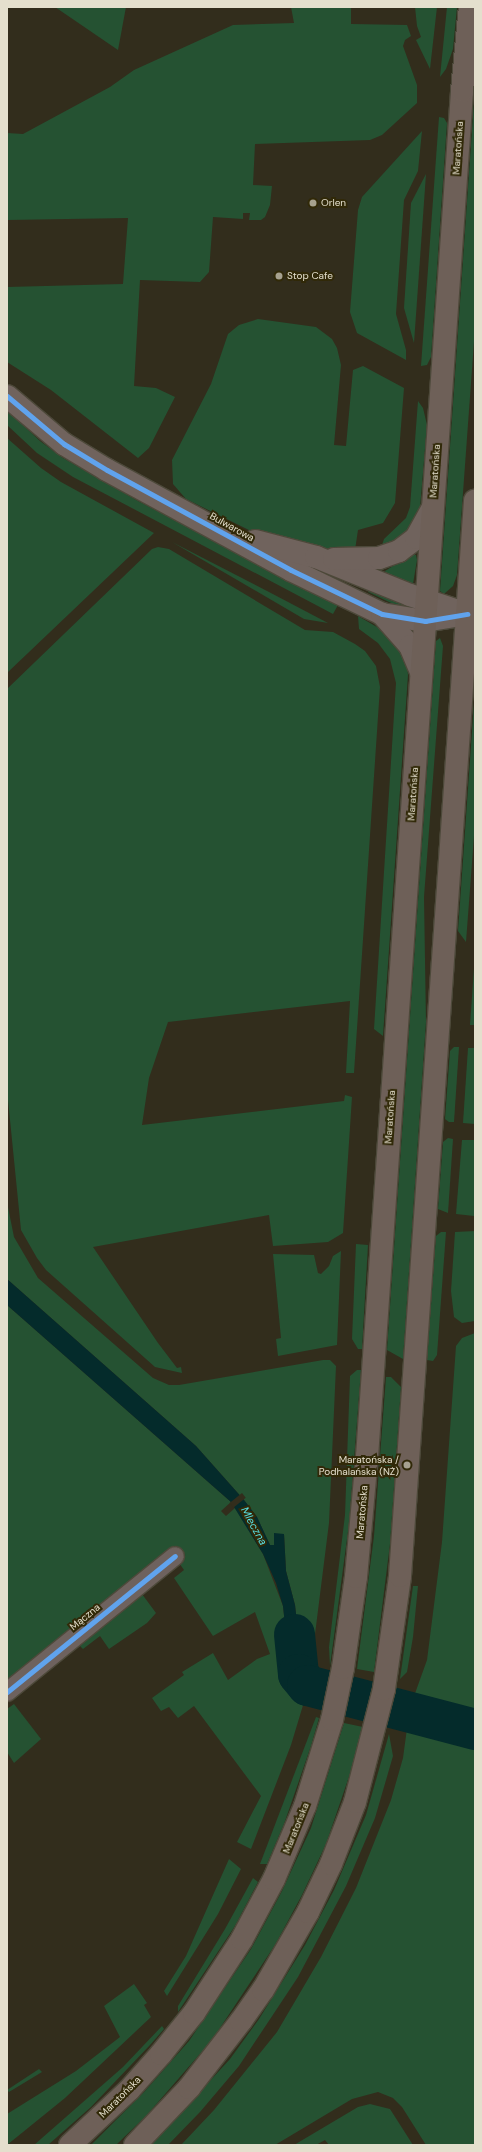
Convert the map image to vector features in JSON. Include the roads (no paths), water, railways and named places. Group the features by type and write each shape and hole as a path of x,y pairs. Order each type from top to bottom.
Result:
{"main road":[{"name":"Maratońska","path":"70,2145 129,2090 161,2054 227,1964 258,1912 285,1855 313,1784 332,1720 343,1668 363,1507 461,99 470,7"},
{"path":"135,2145 218,2053 278,1964 308,1912 341,1841 358,1794 386,1675 400,1576 475,501"}],"street":[{"name":"Bulwarowa","path":"7,396 64,444 143,490 291,570 382,614 426,611 467,614"},
{"path":"316,557 358,560 390,555 416,538 432,510"},
{"name":"Bulwarowa","path":"223,532 316,557 426,611"},
{"path":"382,614 410,646 421,672"},
{"name":"Mączna","path":"7,1692 175,1556"}],"water":[{"path":"7,1279 196,1446 244,1500 257,1517 270,1545 274,1545 274,1533 284,1534 286,1571 295,1605 301,1658 310,1674 304,1702 291,1680 283,1606 276,1583 263,1554 231,1502 7,1305"},
{"path":"413,1699 431,1709 475,1717 475,1739 446,1726 408,1721"}],"waterway":[{"name":"Mleczna","path":"294,1634 298,1674 307,1685 475,1729"}],"place":[{"name":"Orlen","path":"313,203"},
{"name":"Stop Cafe","path":"279,276"},
{"name":"Maratońska / Podhalańska (NŻ)","path":"407,1465"}]}
